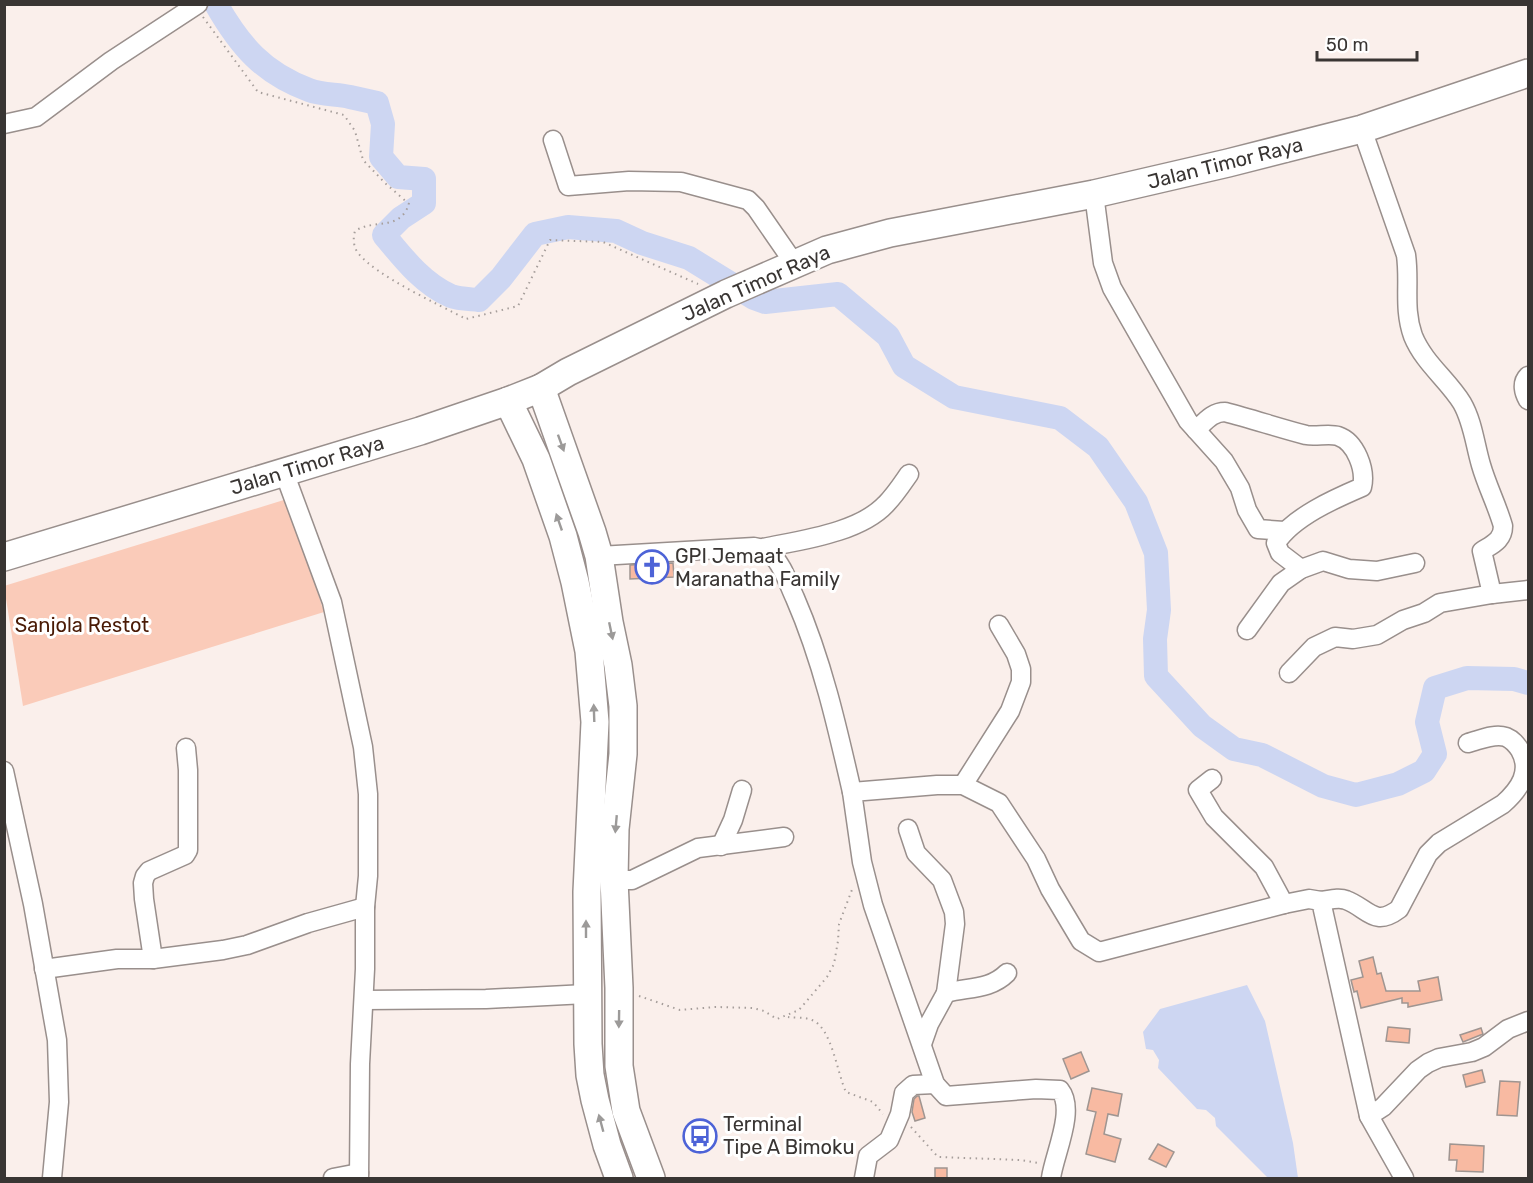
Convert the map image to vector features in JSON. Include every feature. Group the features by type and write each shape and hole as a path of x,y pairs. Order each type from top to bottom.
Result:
{"highway":[{"name":"Jalan Timor Raya","path":"4,557 420,431 508,401 541,388 568,372 722,296 826,250 879,235 1094,194 1228,163 1362,129 1528,73"},
{"path":"541,388 583,504 598,556 618,665 623,706 623,746 615,829 614,880 619,988 619,1066 622,1091 632,1131 651,1179"},
{"path":"508,401 546,485 563,536 585,629 594,691 595,746 586,892 586,993 590,1075 602,1127 619,1179"},
{"path":"595,746 623,746"}],"street":[{"path":"4,124 36,117 111,61 198,4"},
{"path":"1362,129 1406,255 1409,275 1406,297 1413,335 1419,349 1465,409 1481,466 1503,526 1503,534 1500,538 1482,551 1492,594"},
{"path":"553,140 568,186 629,181 681,182 748,200 794,263"},
{"path":"1094,194 1103,263 1112,288 1188,421 1224,461 1240,488 1247,510 1258,529 1284,531"},
{"path":"1528,376 1523,387 1528,400"},
{"path":"1196,430 1209,417 1218,412 1225,412 1309,436 1338,436 1350,443 1360,461 1364,480 1362,487 1338,497 1284,531 1276,543 1280,553 1301,569"},
{"path":"284,472 332,602 363,747 368,794 369,836 360,1064 359,1176 333,1179"},
{"path":"598,556 677,550 763,548 832,532 864,521 886,505 909,474"},
{"path":"763,548 771,554 782,569 807,627 827,692 852,792 862,862 873,905 935,1084 946,1096 1036,1089 1060,1090 1064,1095 1065,1120 1051,1179"},
{"path":"1247,630 1281,583 1301,569 1323,561 1349,569 1377,571 1415,563"},
{"path":"1289,673 1314,647 1335,638 1353,639 1377,635 1403,620 1424,614 1440,603 1528,590"},
{"path":"963,784 1011,711 1021,682 1021,669 1016,654 999,625"},
{"path":"852,792 963,784 999,802 1036,860 1050,890 1081,941 1099,952 1309,899 1321,901 1345,899 1374,917 1384,917 1393,913 1399,909 1428,854 1439,843 1503,804 1521,783 1526,770 1524,758 1516,743 1505,736 1494,736 1468,743"},
{"path":"153,959 143,883 149,871 179,858 188,850 186,748"},
{"path":"4,771 33,904 57,1040 58,1102 52,1179"},
{"path":"1212,779 1198,790 1214,817 1264,867 1284,904"},
{"path":"721,846 733,820 742,790"},
{"path":"908,829 916,853 942,880 954,912 955,924 946,993 937,1006 922,1044"},
{"path":"614,880 632,880 698,848 784,837"},
{"path":"1321,901 1369,1116 1404,1179"},
{"path":"44,969 117,958 153,959 239,947 308,923 365,907"},
{"path":"946,993 965,988 988,987 1007,973"},
{"path":"364,1000 486,999 586,993"},
{"path":"1369,1116 1383,1107 1418,1070 1428,1063 1484,1047 1509,1029 1528,1021"},
{"path":"864,1179 868,1156 889,1140 900,1114 904,1093 913,1085 935,1084"}],"path":[{"path":"198,4 206,22 258,92 344,115 354,131 363,160 409,204 406,213 394,222 365,225 355,231 353,238 357,252 374,267 399,283 466,319 518,306 550,240 603,242 694,281 722,296"},
{"path":"619,988 680,1010 716,1007 753,1008 764,1011 777,1019 799,1010 828,977 834,964 838,924 862,862"}],"green space":[{"name":"Sanjola Restot","path":"287,499 324,612 23,706 4,586"}],"water":[{"path":"1247,985 1265,1021 1293,1143 1298,1178 1268,1178 1216,1126 1215,1118 1206,1110 1197,1109 1158,1068 1159,1060 1153,1050 1146,1049 1143,1032 1160,1009"}],"building":[{"name":"GPI Jemaat Maranatha Family","path":"673,563 674,577 630,579 630,565"},
{"path":"1373,957 1377,974 1381,973 1386,991 1420,991 1418,981 1438,977 1442,1000 1408,1007 1408,1003 1402,1003 1402,998 1361,1008 1357,991 1354,992 1351,980 1363,977 1359,961"},
{"path":"1388,1027 1410,1029 1409,1043 1386,1041"},
{"path":"1481,1028 1483,1034 1463,1042 1460,1035"},
{"path":"1081,1052 1089,1071 1071,1079 1063,1059"},
{"path":"1482,1070 1485,1082 1466,1087 1463,1075"},
{"path":"1500,1081 1520,1082 1517,1116 1497,1115"},
{"path":"1092,1088 1122,1094 1118,1116 1108,1114 1104,1134 1121,1139 1115,1162 1086,1154 1096,1112 1087,1110"},
{"path":"919,1096 925,1118 915,1121 912,1112 914,1099"},
{"path":"1158,1144 1174,1152 1166,1167 1149,1159"},
{"path":"1450,1144 1484,1146 1483,1172 1456,1171 1457,1160 1449,1160"},
{"path":"935,1168 947,1168 947,1179 935,1179"}],"waterway":[{"path":"216,4 244,45 278,75 314,92 377,103 383,124 381,157 398,177 424,179 424,203 401,218 384,235 431,285 451,296 479,300 501,278 535,234 568,227 616,231 642,243 689,258 754,298 765,302 838,294 888,336 904,366 954,397 1060,418 1098,447 1136,502 1156,553 1159,610 1155,639 1156,676 1202,726 1234,749 1262,755 1323,786 1356,795 1398,784 1424,771 1435,754 1427,722 1435,688 1467,678 1514,679 1528,683"}],"place":[{"name":"GPI Jemaat Maranatha Family","path":"652,567"},
{"name":"Terminal Tipe A Bimoku","path":"700,1136"}]}
